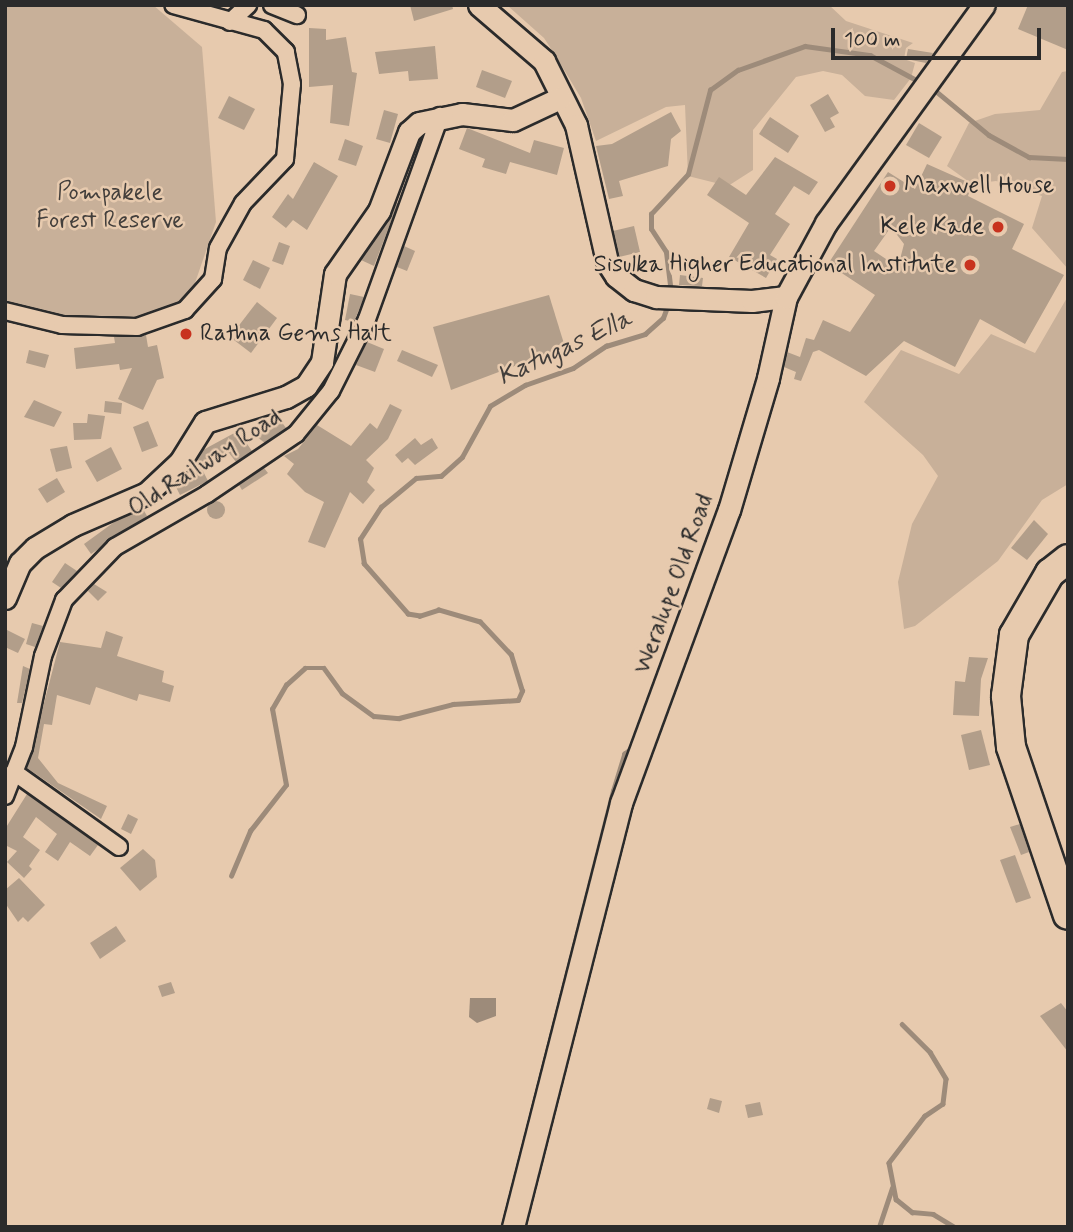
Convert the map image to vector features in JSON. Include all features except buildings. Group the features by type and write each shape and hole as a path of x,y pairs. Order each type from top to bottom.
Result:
{"highway":[{"path":"1068,559 1050,573 1014,635 1006,696 1012,747 1068,915"}],"street":[{"path":"5,311 62,325 137,327 185,310 213,279 218,248 243,203 285,159 292,84 286,52 264,30 173,5"},
{"path":"230,22 248,5"},
{"path":"272,5 297,15"},
{"path":"479,5 544,61 560,98 576,125 607,262 634,290 672,298 786,297"},
{"name":"Weralupe Old Road","path":"513,1227 621,803 729,510 768,378 786,297 826,223 984,5"},
{"path":"5,598 20,563 35,548 73,526 147,493 180,462 205,422 286,397 306,386 322,362 335,274 379,211 409,132 419,122 462,114 513,120 547,108 560,98"},
{"name":"Old Railway Road","path":"5,796 14,772 43,656 64,600 115,547 207,494 296,434 331,391 367,318 440,116"},
{"path":"14,772 119,847"}],"green space":[{"name":"Pompakele Forest Reserve","path":"5,5 153,5 202,47 216,222 185,312 113,323 5,315"},
{"path":"507,5 829,5 846,21 913,43 906,48 904,59 915,63 911,78 894,100 865,96 842,75 823,71 796,77 753,130 753,170 728,186 688,176 685,105 666,107 596,141 581,98 544,38"},
{"path":"1068,71 1068,269 1032,228 1042,196 996,181 972,184 947,166 969,123 995,114 1040,110 1062,72"},
{"path":"1068,296 1068,484 1042,500 998,561 915,626 904,629 898,582 912,524 938,476 923,455 864,402 901,350 959,374 991,334 1035,353"}],"shaded area":[{"path":"470,998 496,998 496,1016 477,1023 469,1017"}],"waterway":[{"name":"Katugas Ella","path":"671,293 666,252 651,229 651,214 688,174 710,90 738,70 805,46 870,55 920,82"},
{"path":"931,87 989,135 1029,157 1068,159"},
{"path":"231,876 250,831 286,785 272,709 286,685 305,668 324,668 342,693 374,716 399,718 453,704 518,700 522,691 511,655 480,622 439,610 420,616 408,614 364,564 360,539 381,507 416,478 441,476 462,457 490,406 525,385 573,368 606,346 645,334 663,318 668,304"},
{"path":"532,1111 613,791 624,754 633,747"},
{"path":"902,1024 930,1052 946,1079 943,1104 925,1116 889,1163 896,1199 912,1212 933,1214 955,1227"},
{"path":"879,1227 892,1188"}],"place":[{"name":"Maxwell House","path":"890,186"},
{"name":"Kele Kade","path":"998,227"},
{"name":"Sisulka Higher Educational Institute","path":"970,265"},
{"name":"Rathna Gems Halt","path":"186,334"}]}
